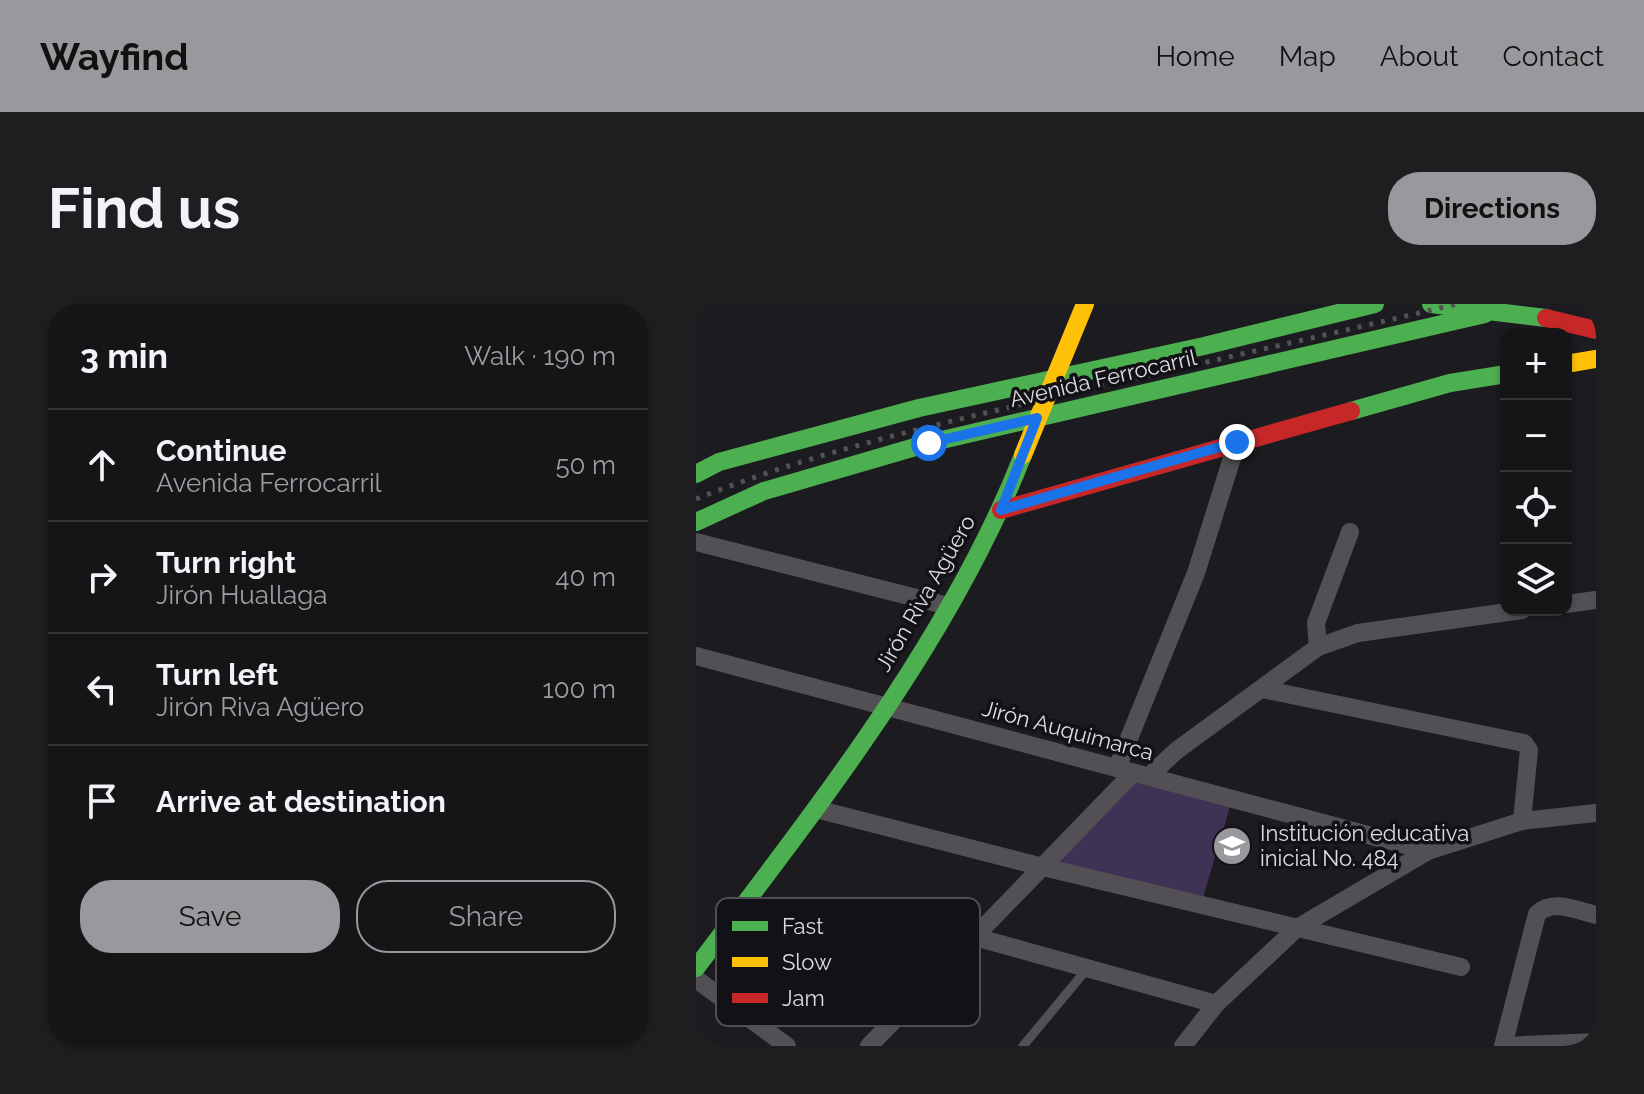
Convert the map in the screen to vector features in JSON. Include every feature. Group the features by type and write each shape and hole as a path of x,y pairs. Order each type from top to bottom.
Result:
{"main road":[{"path":"1001,510 1085,304"},
{"name":"Avenida Ferrocarril","path":"696,474 734,458 919,408 1204,346 1375,304"},
{"path":"1431,304 1546,318 1596,330"},
{"name":"Avenida Ferrocarril","path":"696,522 764,491 929,443 1528,304"},
{"path":"1546,318 1596,314"},
{"path":"1572,363 1596,359"},
{"name":"Jirón Riva Agüero","path":"749,898 816,809 886,707 948,606 1001,510 1450,383 1500,375"},
{"name":"Jirón Riva Agüero","path":"696,968 716,942"}],"street":[{"path":"1133,772 1237,442"},
{"path":"1318,647 1316,623 1350,532"},
{"path":"696,542 948,606"},
{"path":"1572,603 1596,600"},
{"path":"980,931 1039,866 1133,772 1176,751 1318,647 1336,638 1358,633 1500,613"},
{"name":"Jirón Auquimarca","path":"696,656 1428,851"},
{"path":"1262,689 1524,743 1529,750 1522,821"},
{"path":"816,809 1461,967"},
{"path":"1183,1046 1216,1004 1297,928 1428,851 1522,821 1596,813"},
{"path":"1596,915 1555,905 1547,906 1537,914 1503,1046 1596,1042"},
{"path":"980,938 1216,1004"},
{"path":"696,979 716,994"},
{"path":"760,1026 787,1046"},
{"path":"869,1046 888,1026"}],"lane":[{"path":"1023,1046 1087,969"}],"shaded area":[{"path":"1138,778 1231,803 1203,898 1054,862"}],"railway":[{"path":"696,499 786,467 923,428 1457,304"}],"traffic: fast":[{"path":"696,474 719,462 919,408 1204,346 1375,304"},
{"path":"1431,304 1546,318"},
{"path":"696,522 764,491 929,443 1485,314"},
{"path":"1351,411 1450,383 1500,375"},
{"path":"749,898 833,785 919,657 993,524 1023,455"},
{"path":"696,968 716,941"}],"traffic: slow":[{"path":"1023,455 1085,304"},
{"path":"1572,363 1596,359"}],"traffic: jam":[{"path":"1546,318 1596,330"},
{"path":"1001,510 1351,411"}],"place":[{"name":"Institución educativa inicial No. 484","path":"1232,846"}],"route":[{"path":"929,443 1037,418 1001,510 1237,442"}]}
